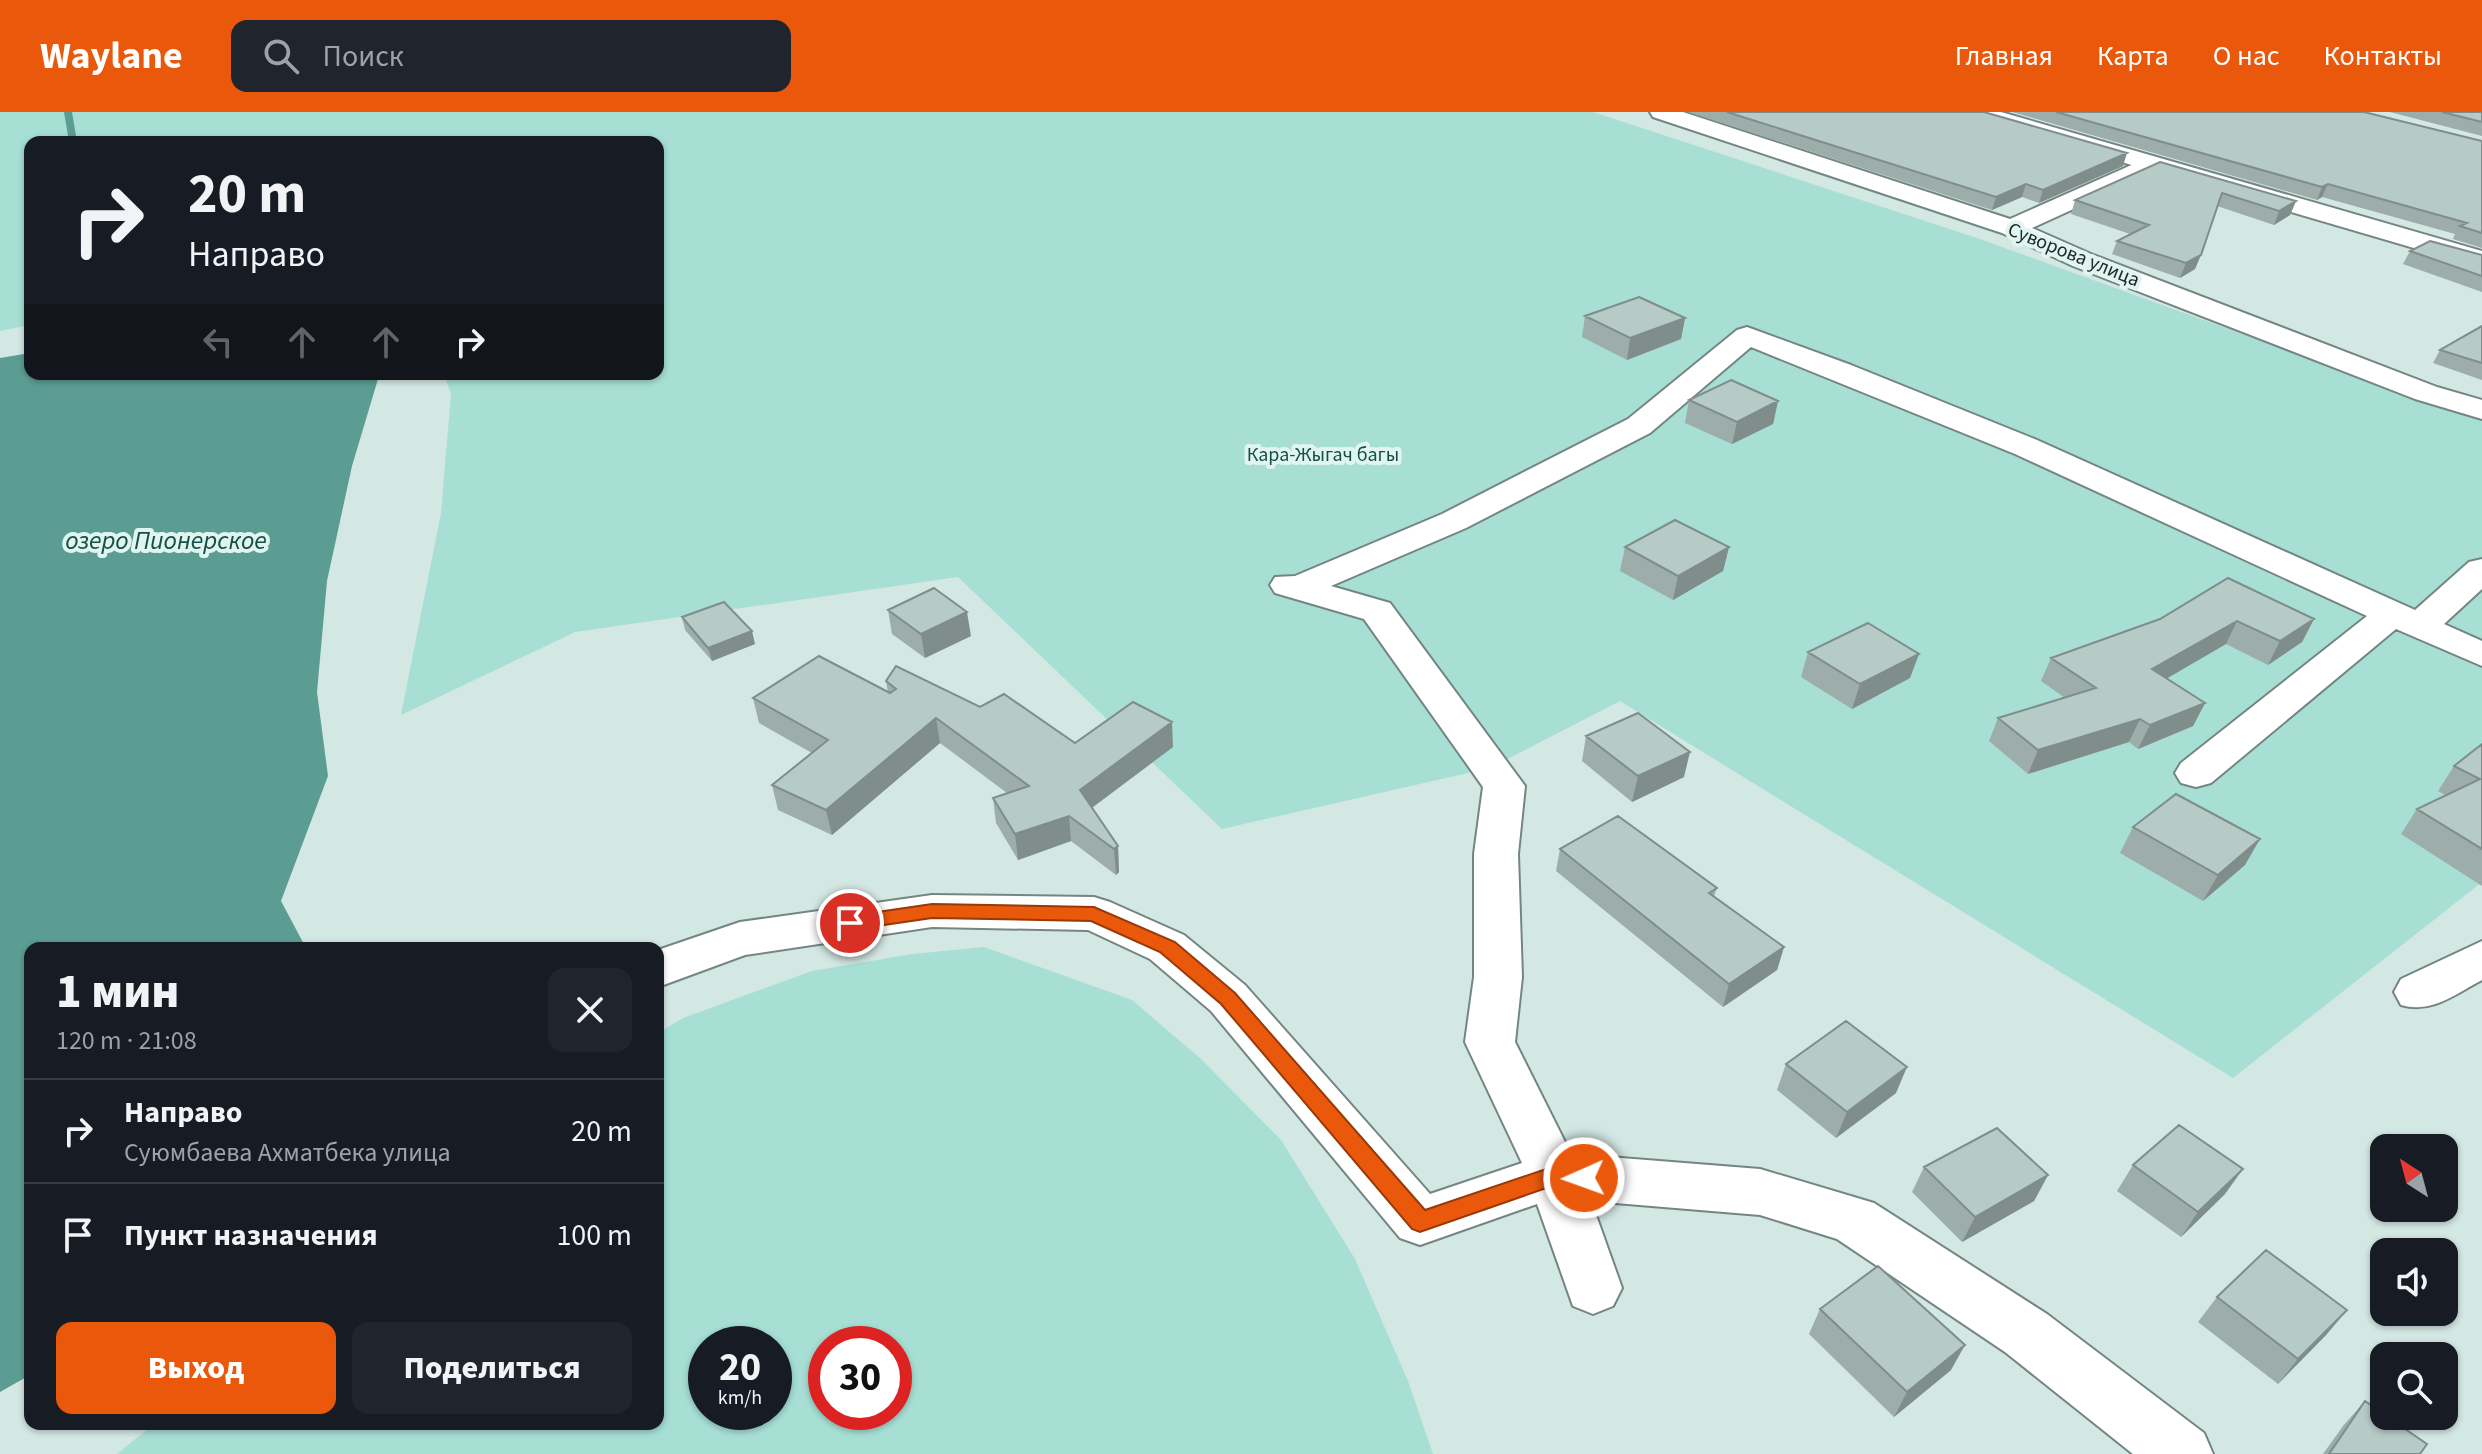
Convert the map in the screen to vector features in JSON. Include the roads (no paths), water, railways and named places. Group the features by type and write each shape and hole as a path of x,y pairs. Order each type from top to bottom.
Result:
{"street":[{"name":"Суворова улица","path":"1661,112 2011,228 2082,260 2426,393 2482,410"},
{"path":"1976,112 2482,260"},
{"path":"2011,228 2153,164"},
{"path":"1593,1288 1555,1175 1490,1042 1498,977 1496,854 1504,786 1377,611 1294,583 1454,521 1639,426 1747,336 1823,363 2074,469 2482,655"},
{"path":"2196,773 2406,620 2482,570"},
{"path":"664,967 740,939 932,911 1094,914 1167,947 1228,998 1420,1221 1555,1175 1760,1192 1854,1220 2026,1333 2182,1454"},
{"path":"2418,992 2482,959"}],"water":[{"name":"озеро Пионерское","path":"24,354 24,380 378,380 352,466 327,581 317,692 328,776 281,901 303,942 24,942 24,1378 0,1392 0,358"}],"waterway":[{"path":"68,112 72,136"}],"park label":[{"name":"Кара-Жыгач багы","path":"1323,454"}]}
